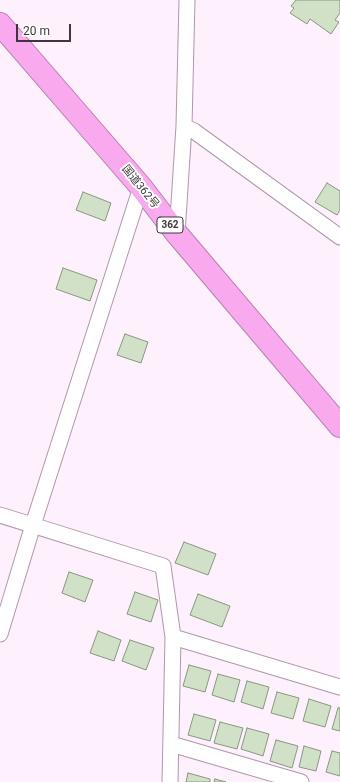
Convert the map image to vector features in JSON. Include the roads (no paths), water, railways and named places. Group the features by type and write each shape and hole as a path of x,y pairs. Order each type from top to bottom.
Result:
{"highway":[{"name":"国道362号","path":"0,24 141,187 177,234 340,426"}],"street":[{"path":"177,234 184,126 187,0"},
{"path":"184,126 194,131 340,237"},
{"path":"0,634 33,525 141,187"},
{"path":"0,514 163,566 173,637 170,782"},
{"path":"173,637 340,687"},
{"path":"171,744 301,782"}]}
